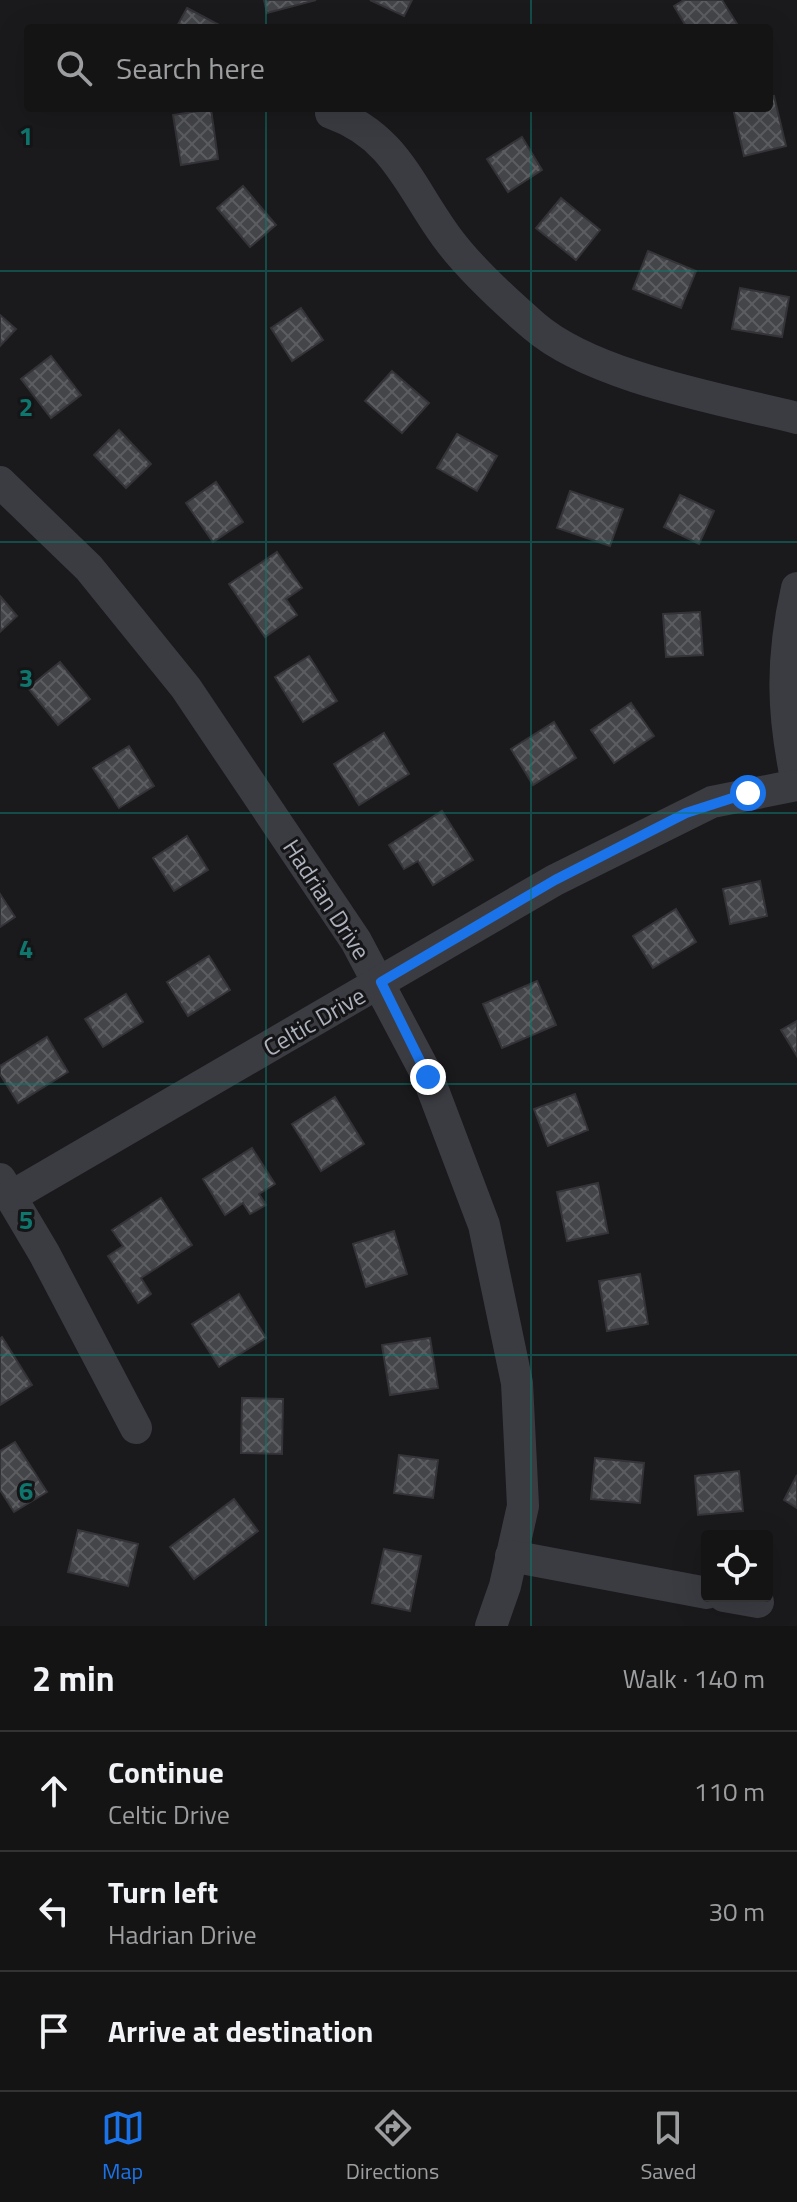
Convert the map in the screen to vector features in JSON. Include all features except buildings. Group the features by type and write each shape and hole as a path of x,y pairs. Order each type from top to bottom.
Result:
{"street":[{"path":"331,113 358,123 376,136 449,240 536,328 595,360 646,378 797,418"},
{"name":"Hadrian Drive","path":"0,482 89,568 186,688 381,982 428,1077 484,1225 517,1383 523,1506 491,1626"},
{"path":"797,588 788,629 783,698 797,784"},
{"name":"Celtic Drive","path":"6,1188 381,982 555,880 686,813 748,793 797,784"},
{"path":"6,1188 136,1428"},
{"path":"511,1556 701,1592"}],"route":[{"path":"428,1077 381,982 555,880 686,813 712,802 748,793"}]}
